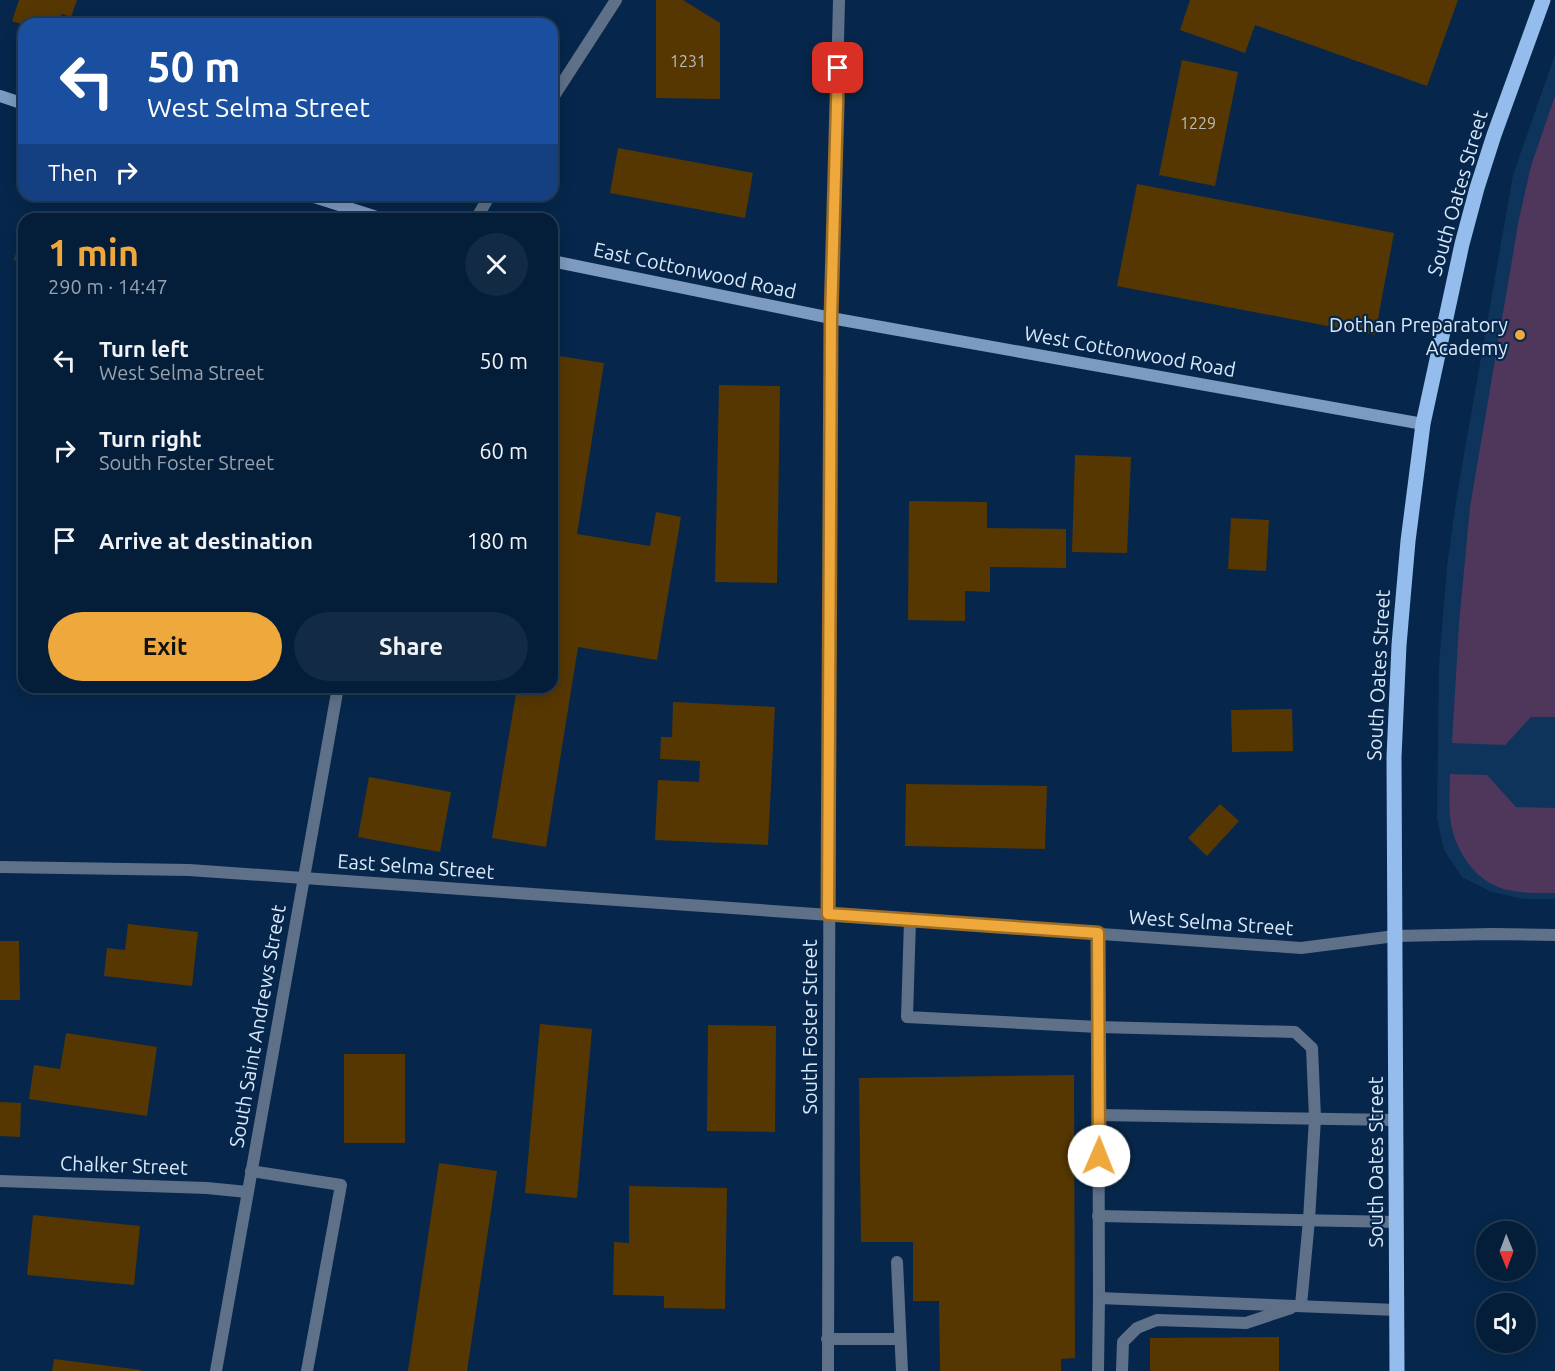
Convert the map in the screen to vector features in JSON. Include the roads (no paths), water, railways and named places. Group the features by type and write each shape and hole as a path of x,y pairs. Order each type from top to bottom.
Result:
{"main road":[{"name":"South Oates Street","path":"1397,1371 1394,757 1399,645 1408,542 1423,424 1476,188 1543,0"},
{"path":"0,96 18,102"},
{"path":"327,201 364,213"},
{"name":"East Cottonwood Road","path":"558,262 831,318"},
{"name":"West Cottonwood Road","path":"831,318 1423,424"}],"street":[{"path":"558,90 616,0"},
{"name":"South Foster Street","path":"828,1371 831,318 840,0"},
{"name":"South Saint Andrews Street","path":"216,1371 337,693"},
{"name":"East Selma Street","path":"0,867 189,870 828,914"},
{"name":"West Selma Street","path":"828,914 1301,948 1395,936 1555,935"},
{"path":"910,920 907,1017 1295,1032 1312,1048 1315,1118 1301,1305"},
{"path":"1098,933 1098,1371"},
{"path":"1099,1115 1396,1120"},
{"path":"251,1171 341,1185 307,1371"},
{"name":"Chalker Street","path":"0,1181 207,1188 247,1192"},
{"path":"1098,1216 1397,1222"},
{"path":"897,1262 902,1371"},
{"path":"1099,1298 1397,1310"},
{"path":"1122,1371 1123,1342 1137,1328 1157,1320 1246,1323 1301,1305"},
{"path":"827,1339 900,1339"}],"place":[{"name":"Dothan Preparatory Academy","path":"1520,335"}]}
